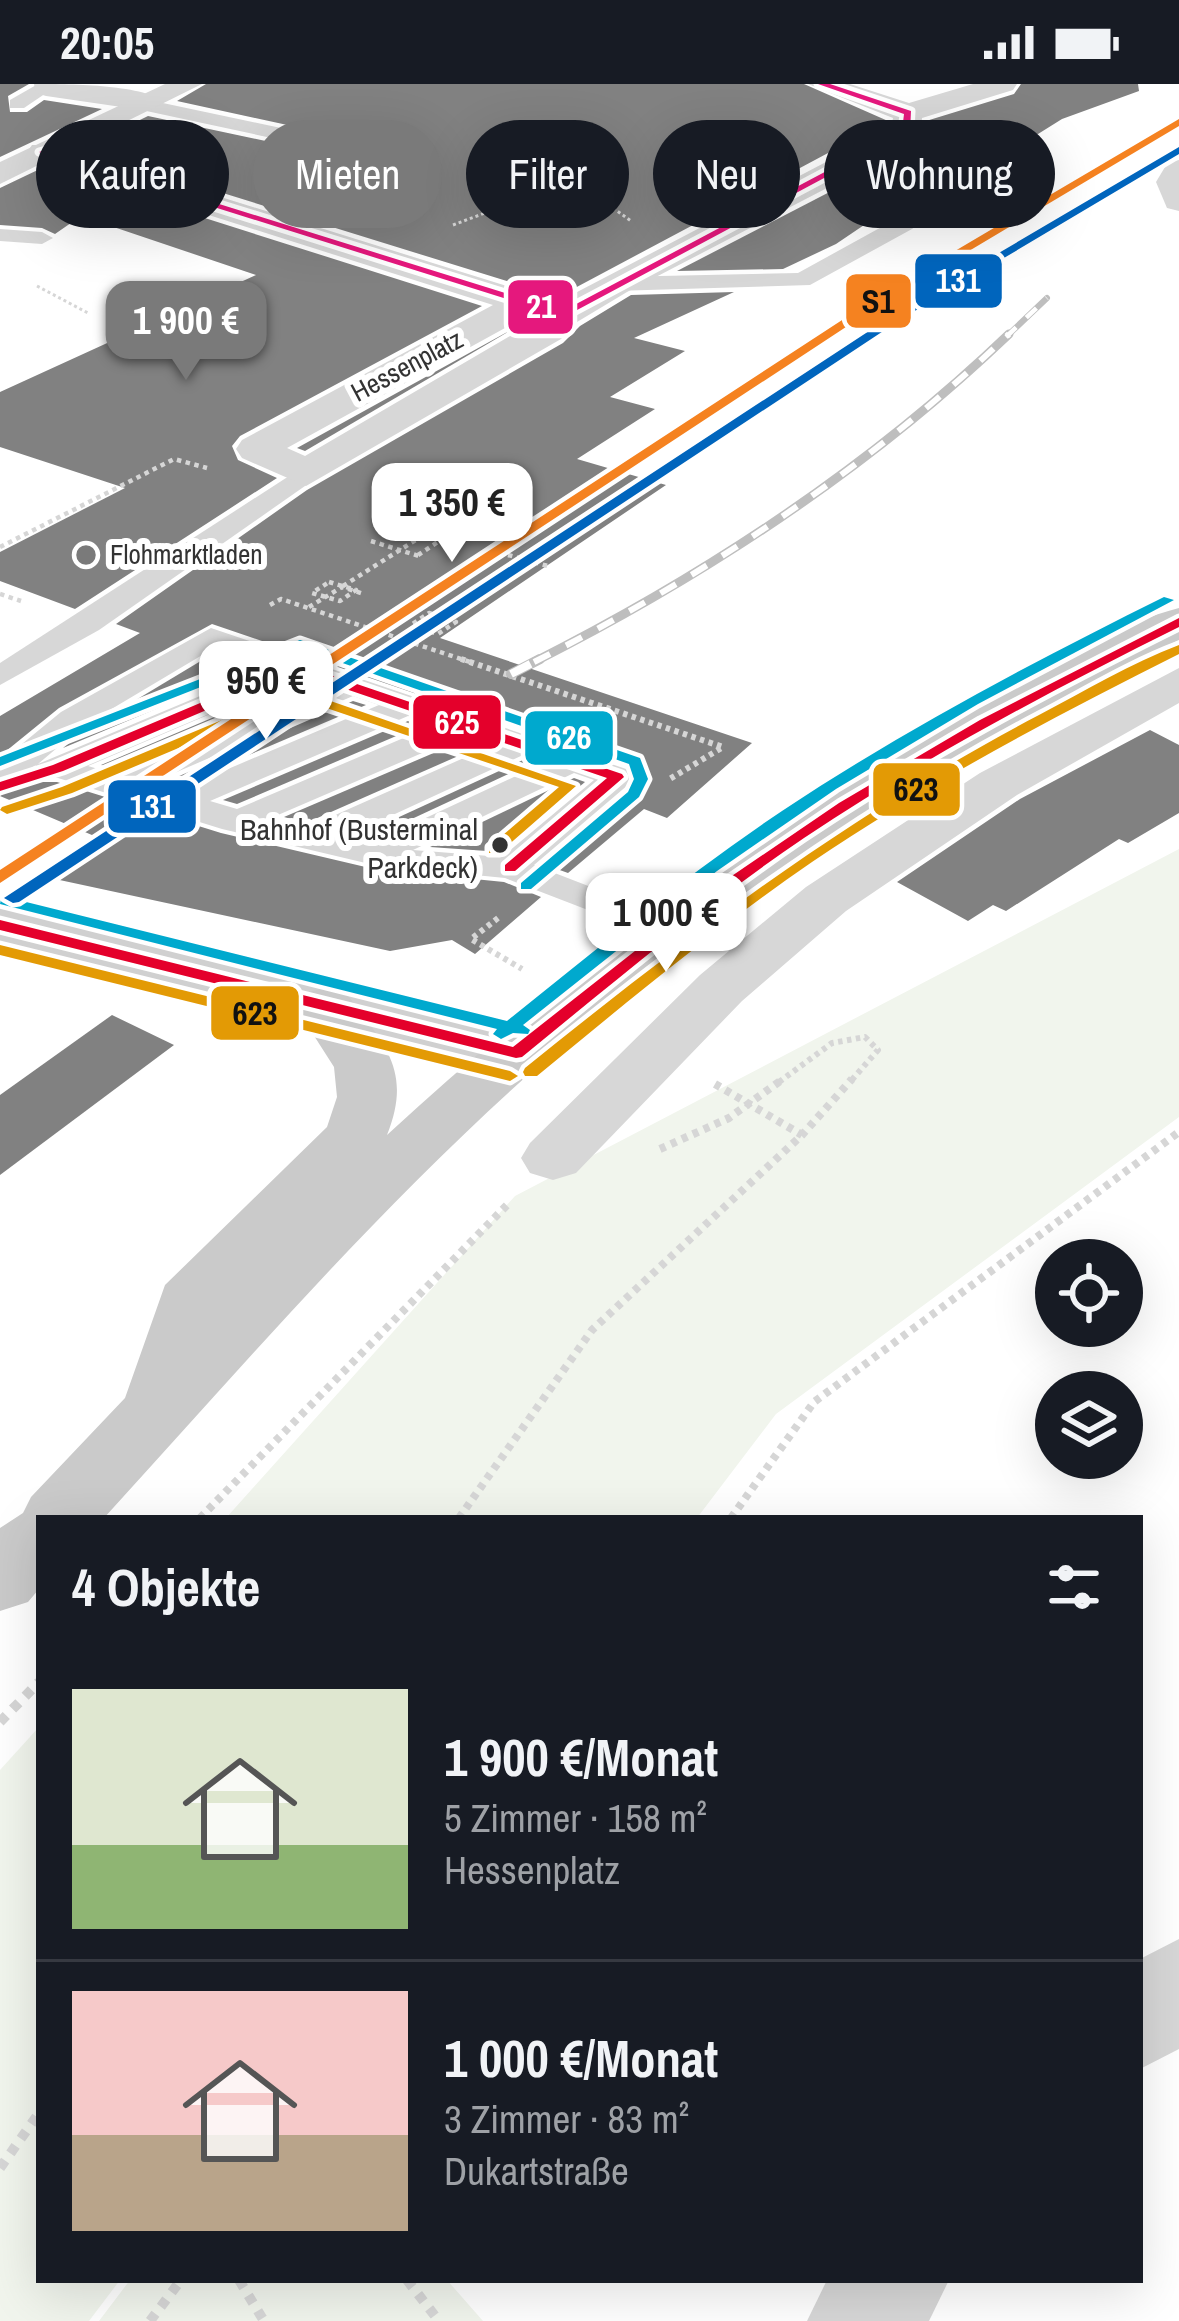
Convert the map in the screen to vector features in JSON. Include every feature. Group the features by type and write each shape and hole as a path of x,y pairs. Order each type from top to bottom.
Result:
{"main road":[{"path":"61,1515 338,1224 516,1053 671,931 854,801 1058,684 1179,622"},
{"path":"0,925 516,1053"},
{"path":"158,1413 190,1303 354,1137 368,1107 372,1088 368,1075 325,1006"},
{"path":"0,1579 36,1541"}],"street":[{"path":"111,120 188,84"},
{"path":"822,84 887,120"},
{"name":"Hessenplatz","path":"917,120 1003,84"},
{"path":"48,86 147,103"},
{"path":"0,174 36,156"},
{"name":"Hessenplatz","path":"522,304 256,449 295,481 548,331 564,314 614,284 824,169"},
{"path":"1179,169 1172,182 1179,201"},
{"path":"229,211 564,314"},
{"path":"553,1158 723,986 856,878 1042,755 1179,683"},
{"path":"1143,2021 1179,1983"},
{"path":"859,2321 895,2283"}],"lane":[{"path":"17,104 48,86"},
{"path":"147,103 253,127"},
{"path":"614,284 802,280 897,228"},
{"path":"0,235 42,238"},
{"path":"0,676 88,624 295,481"},
{"path":"0,783 72,719 211,638 617,777 510,868"},
{"path":"0,783 58,768 296,667"},
{"path":"115,786 349,687"},
{"path":"174,804 406,705"},
{"path":"234,822 463,724"},
{"path":"310,840 521,744"},
{"path":"374,855 572,762"},
{"path":"58,768 234,822 374,855 444,866 510,868 671,931"}],"path":[{"path":"629,217 634,233"},
{"path":"447,232 466,222"},
{"path":"18,278 88,313"},
{"path":"0,548 174,459 295,481"},
{"path":"371,541 420,556 479,515"},
{"path":"343,586 430,531 450,537"},
{"path":"508,555 548,566"},
{"path":"408,640 526,560"},
{"path":"329,582 356,590 340,602 326,597 312,592 329,582"},
{"path":"364,594 341,587 308,608 723,747 666,782"},
{"path":"421,612 441,618 456,622 438,634 411,625 429,613 441,618 460,625"},
{"path":"203,1515 553,1158 582,1163 633,1158 729,1118 832,1043 865,1037 878,1050 802,1135 592,1330 461,1515"},
{"path":"733,1515 814,1402 1179,1132"},
{"path":"0,1722 36,1685"},
{"path":"0,2168 36,2117"},
{"path":"150,2321 179,2283"},
{"path":"241,2283 264,2321"},
{"path":"409,2283 439,2321"}],"shaded area":[{"path":"1179,849 1179,1117 776,1414 699,1515 229,1515 515,1196"},
{"path":"36,1730 36,2283 118,2283 89,2321 0,2321 0,1770"},
{"path":"128,2283 450,2283 483,2321 99,2321"}],"building":[{"path":"0,84 29,84 8,96 10,112 27,112 44,100 102,109 79,120 36,120 36,140 0,157"},
{"path":"206,84 804,84 886,120 824,120 824,155 800,168 800,120 653,120 653,228 687,228 558,297 336,228 442,228 442,120 264,120 177,101"},
{"path":"1021,84 1138,84 1139,91 1055,123 929,120 1014,94"},
{"path":"229,133 253,138 253,202 229,195"},
{"path":"36,171 36,228 0,225 0,188"},
{"path":"824,195 824,228 860,228 783,269 677,271 760,228 800,228 800,207"},
{"path":"229,226 482,306 240,436 232,446 238,460 277,478 75,609 0,581 0,552 125,488 0,447 0,392 256,275 117,228"},
{"path":"734,292 634,338 685,351 610,397 655,409 577,459 666,485 440,638 752,743 667,818 644,809 568,873 543,864 632,787 637,779 633,768 212,624 59,708 0,756 0,716 140,633 116,624 307,490 563,343 580,326 631,295"},
{"path":"518,326 305,451 297,448"},
{"path":"214,653 256,667 63,748 86,730"},
{"path":"297,682 311,686 115,769 101,765"},
{"path":"353,701 366,705 176,786 163,783"},
{"path":"408,721 422,725 237,804 223,800"},
{"path":"1150,730 1179,745 1179,813 1128,843 1119,839 1006,911 993,905 968,921 897,882 1020,799"},
{"path":"464,740 481,746 306,823 284,817"},
{"path":"523,760 532,763 373,837 360,835"},
{"path":"29,775 36,782 57,782 221,833 374,869 504,882 541,897 475,954 452,940 390,951 41,876 99,838 0,796"},
{"path":"574,778 585,782 501,852 430,847"},
{"path":"112,1015 174,1045 0,1175 0,1095"}],"railway":[{"path":"1006,337 1047,298"},
{"path":"534,662 661,593 784,516 900,430 1009,334"},
{"path":"511,674 540,659"}],"transit line":[{"name":"21","path":"229,210 564,314 906,132 908,113 822,84"},
{"name":"S1","path":"0,878 886,296 1179,122"},
{"name":"131","path":"13,898 899,316 1179,150"},
{"name":"626","path":"501,1034 712,868 831,786 973,702 1168,600"},
{"name":"625","path":"516,1053 725,887 844,806 985,723 1179,622"},
{"name":"626","path":"0,762 300,644 635,761 641,779 634,794 526,886"},
{"name":"623","path":"531,1072 701,936 851,830 989,748 1179,649"},
{"name":"625","path":"0,787 58,768 295,667 617,777 510,868"},
{"name":"623","path":"7,810 67,790 296,693 569,786 494,850"},
{"name":"626","path":"6,902 522,1030"},
{"name":"625","path":"0,925 516,1053"},
{"name":"623","path":"0,950 510,1076"}],"place":[{"name":"Flohmarktladen","path":"86,555"},
{"name":"Bahnhof (Busterminal Parkdeck)","path":"500,845"}]}
